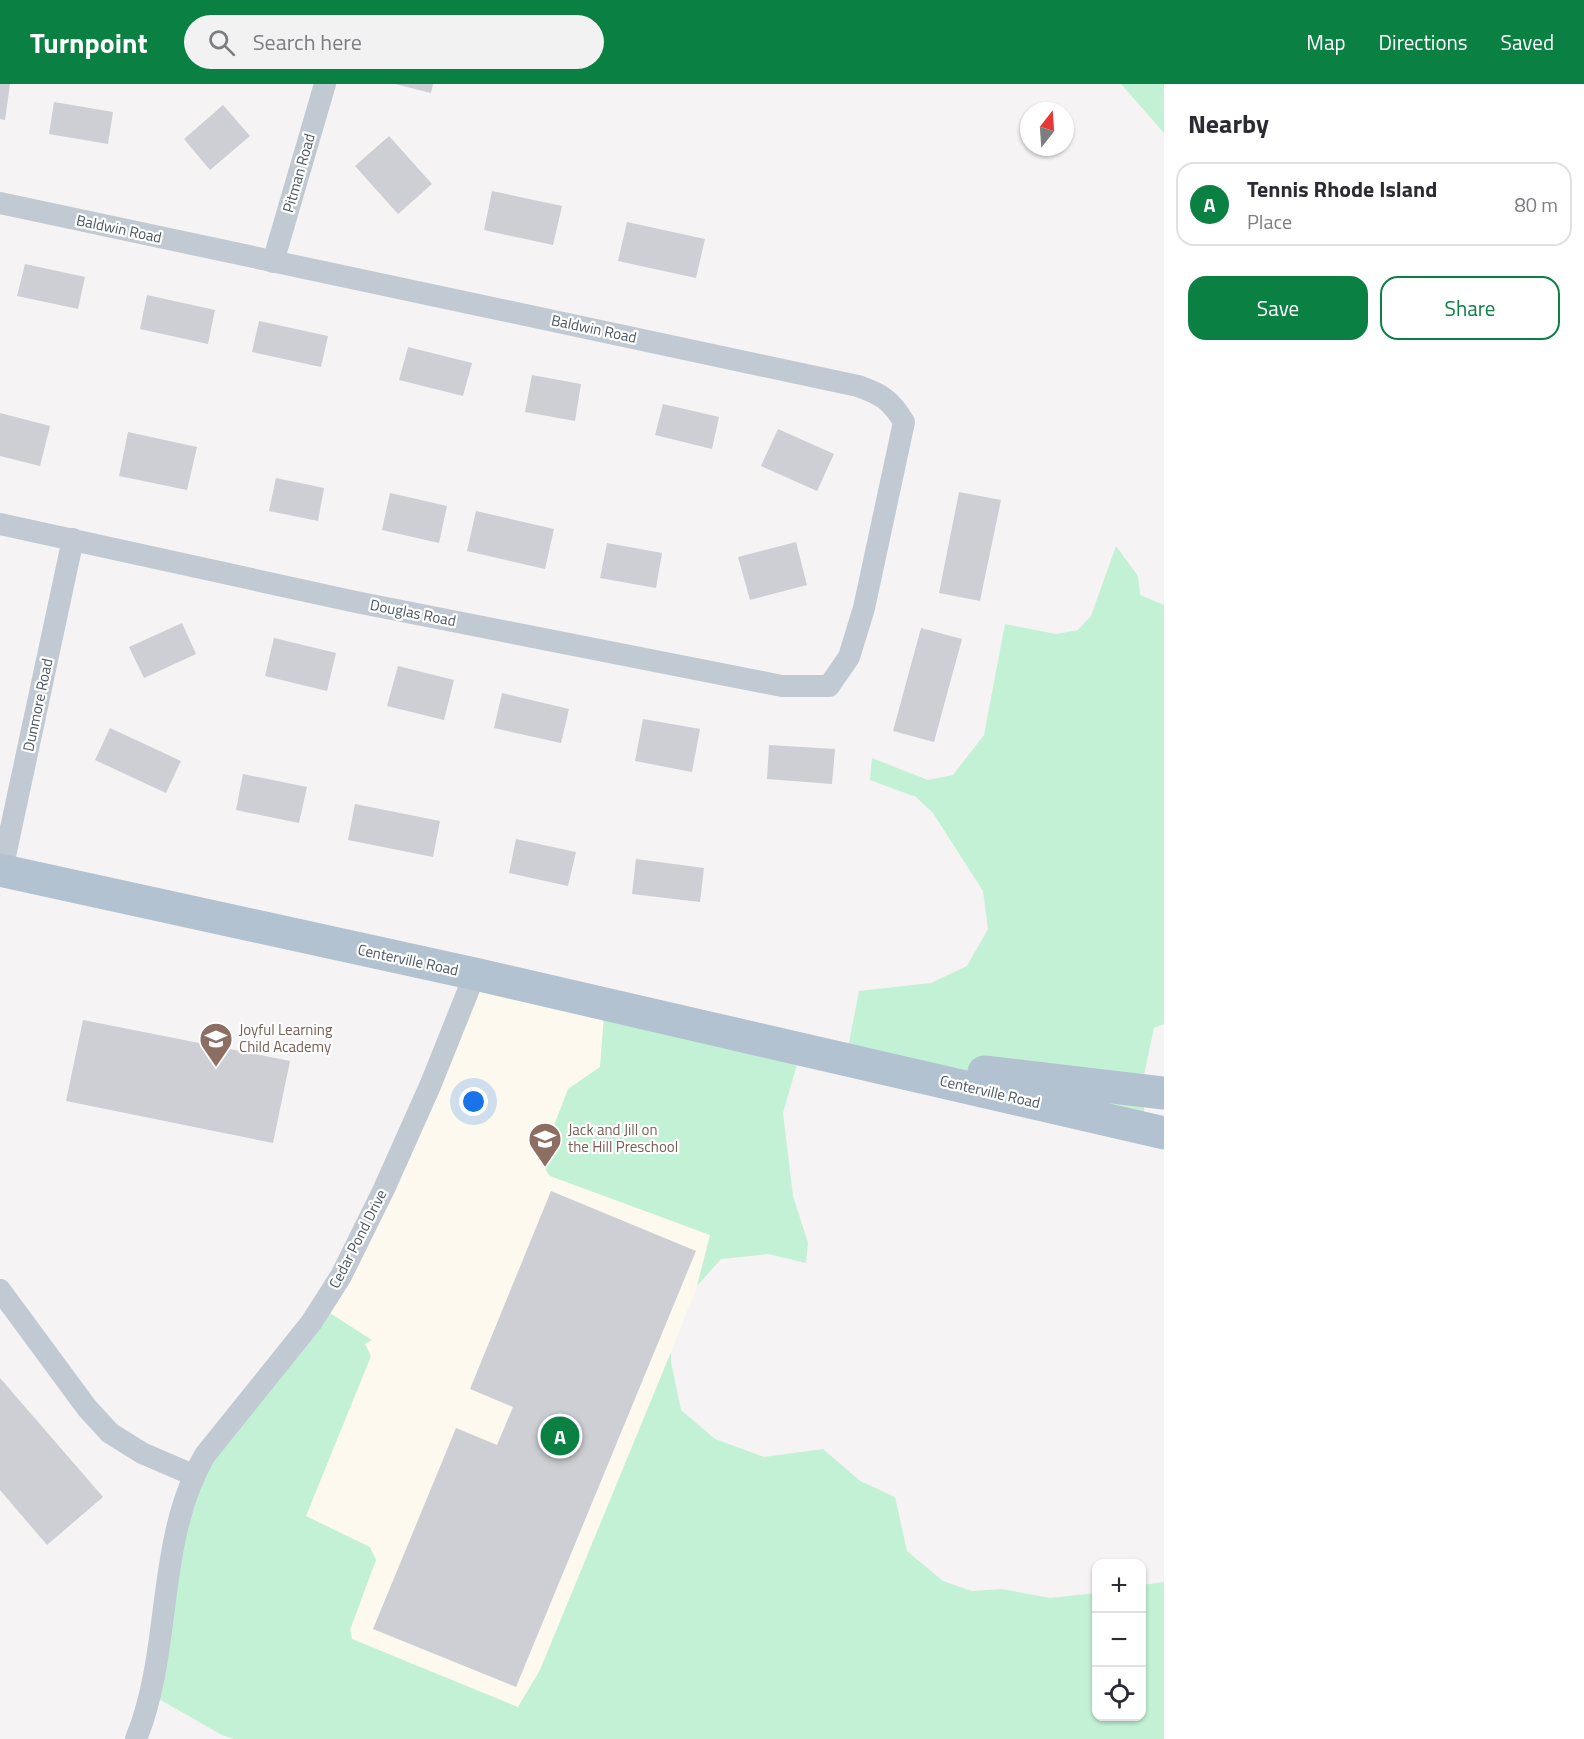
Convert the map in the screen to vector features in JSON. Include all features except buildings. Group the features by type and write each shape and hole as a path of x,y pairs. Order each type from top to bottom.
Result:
{"main road":[{"name":"Centerville Road","path":"1,870 475,974 1164,1132"},
{"name":"Centerville Road","path":"816,1051 1164,1093"}],"street":[{"name":"Pitman Road","path":"273,262 325,84"},
{"name":"Baldwin Road","path":"0,203 753,362 858,386 880,394 897,410 904,422 864,608 849,657 829,686"},
{"name":"Douglas Road","path":"0,524 356,602 771,684 829,686"},
{"name":"Dunmore Road","path":"1,870 73,539"},
{"name":"Cedar Pond Drive","path":"143,1736 177,1526 193,1475 204,1455 311,1323 342,1276 430,1086 475,974"},
{"path":"0,1290 87,1408 110,1433 142,1453 193,1475"}],"shaded area":[{"path":"473,982 605,1003 600,1067 568,1089 550,1176 710,1235 697,1286 671,1352 540,1670 518,1708 352,1639 350,1630 376,1560 305,1516 371,1357 365,1344 371,1341 322,1308"}],"green space":[{"path":"1121,84 1164,84 1164,133"},
{"path":"1116,546 1138,576 1140,595 1164,605 1164,1024 1154,1028 1142,1084 1145,1121 847,1053 859,991 931,983 967,966 988,929 983,891 933,813 916,797 870,780 872,758 928,780 953,775 984,735 1005,624 1056,634 1078,630 1091,616"},
{"path":"605,1003 802,1047 783,1113 793,1196 808,1243 806,1263 768,1254 721,1259 697,1286 710,1235 550,1176 540,1162 568,1089 600,1067"},
{"path":"322,1308 372,1340 365,1344 371,1356 306,1516 370,1547 376,1560 350,1630 352,1639 518,1707 540,1670 671,1352 681,1410 715,1439 764,1457 823,1449 860,1481 895,1497 907,1551 943,1581 972,1591 1002,1589 1050,1598 1092,1593 1092,1721 1146,1721 1146,1584 1164,1582 1164,1739 234,1739 222,1735 150,1694 194,1472"}],"place":[{"name":"Joyful Learning Child Academy","path":"216,1068"},
{"name":"Jack and Jill on the Hill Preschool","path":"545,1168"},
{"name":"Tennis Rhode Island","path":"560,1436"}]}
